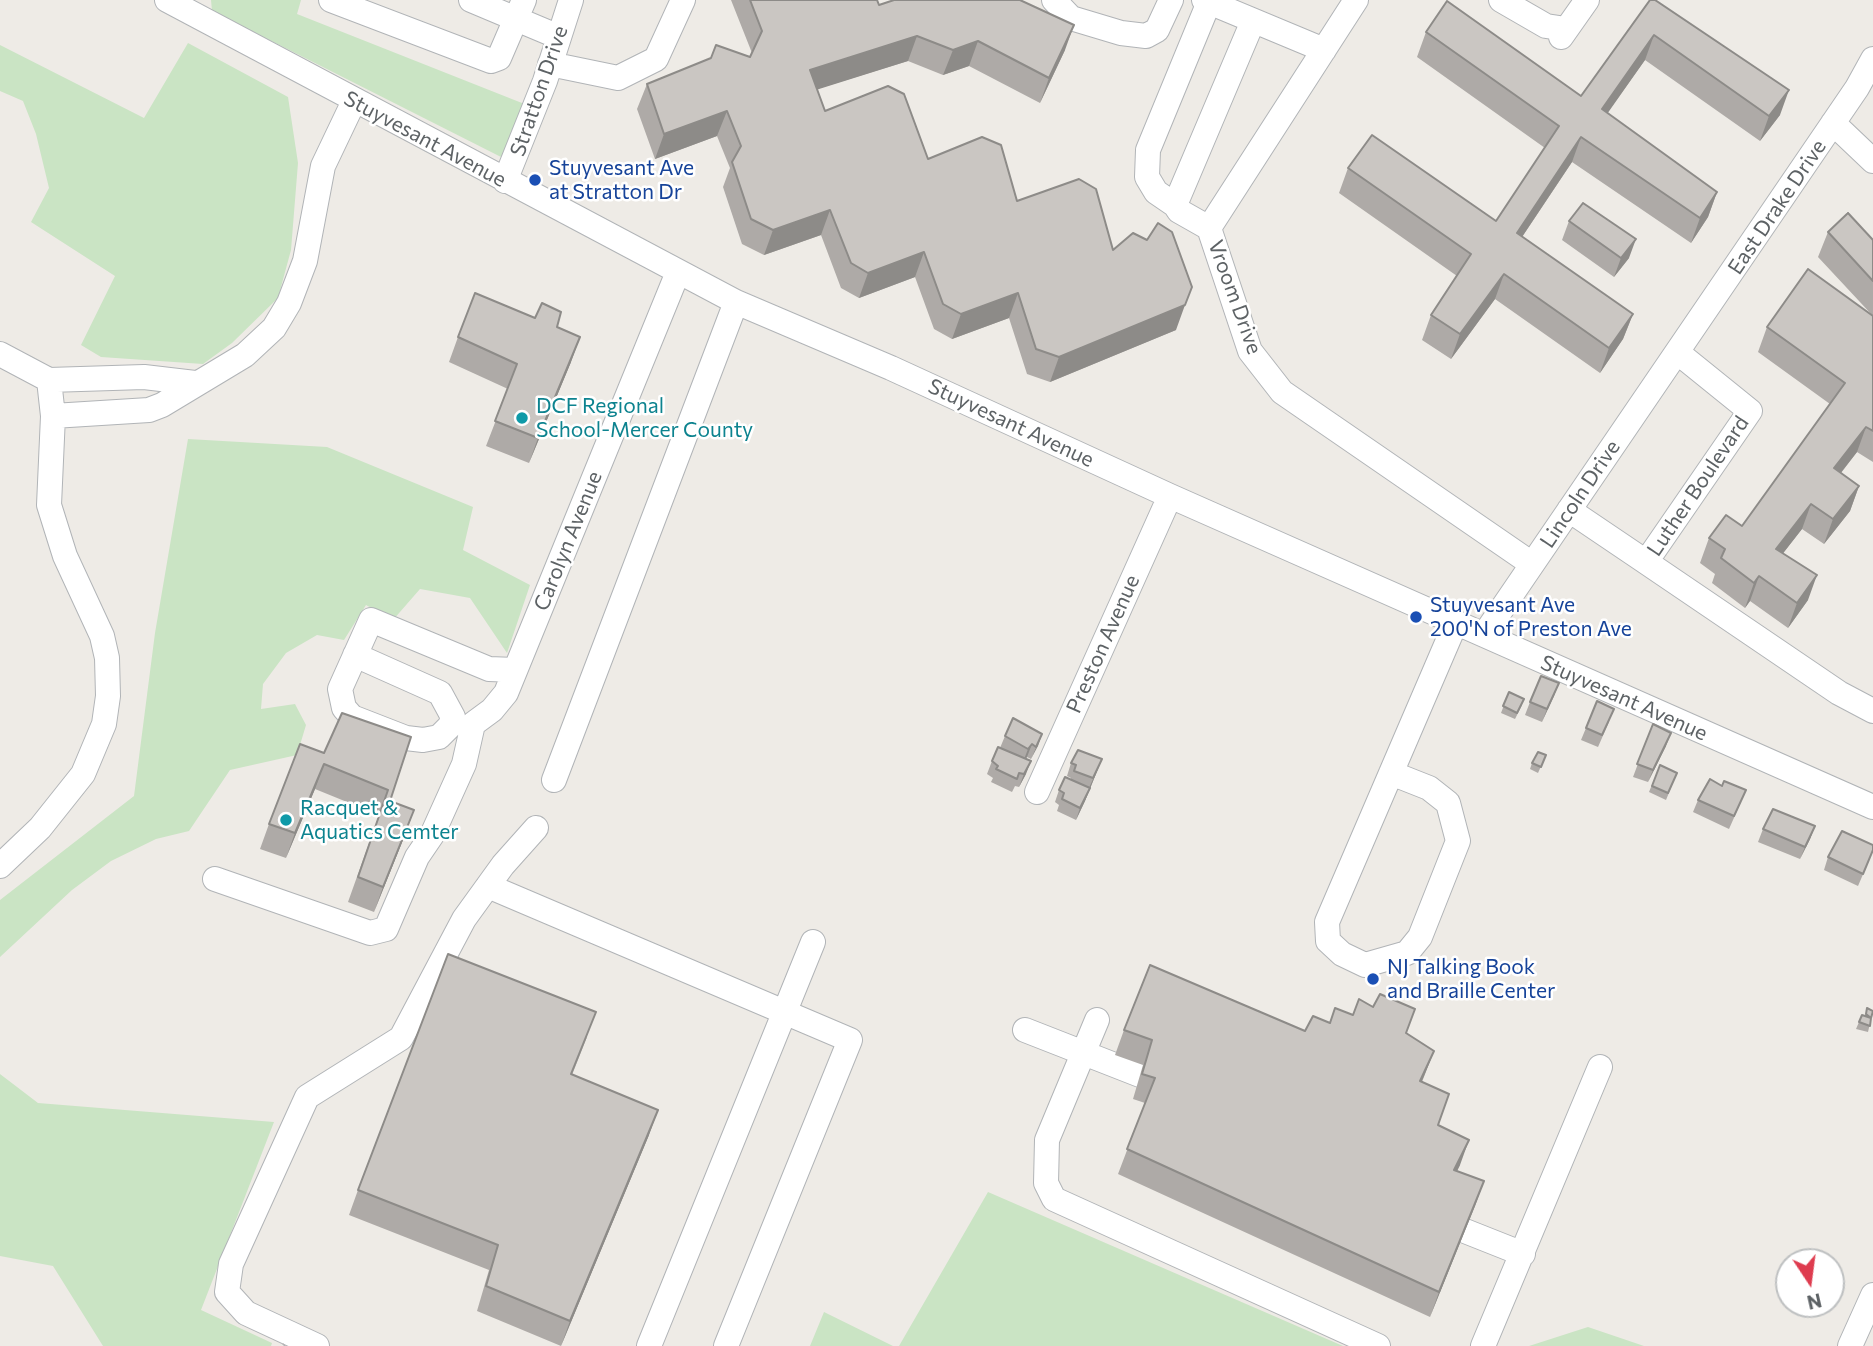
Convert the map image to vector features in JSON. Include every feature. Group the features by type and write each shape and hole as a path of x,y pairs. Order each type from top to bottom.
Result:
{"street":[{"name":"Stuyvesant Avenue","path":"167,0 736,302 891,368 1170,496 1873,807"},
{"path":"331,0 491,61 499,58 535,21 471,0"},
{"name":"Stratton Drive","path":"505,181 522,144 551,64 535,21 571,0"},
{"path":"551,64 618,78 656,59 683,0"},
{"path":"1054,0 1072,18 1121,33 1146,36 1157,30 1171,0"},
{"name":"Vroom Drive","path":"1356,0 1209,228 1250,351 1282,392 1532,564"},
{"path":"1501,0 1563,33 1587,0"},
{"path":"1209,228 1179,211 1156,192 1147,177 1148,150 1206,1 1324,50"},
{"path":"1175,205 1253,21"},
{"name":"East Drake Drive","path":"1677,352 1833,123 1873,59"},
{"path":"53,416 149,410 221,371 259,343 274,328 289,303 305,261 323,166 354,101"},
{"path":"1833,123 1873,161"},
{"name":"Carolyn Avenue","path":"463,720 492,710 506,693 678,272"},
{"path":"554,780 736,302"},
{"name":"Lincoln Drive","path":"1484,635 1677,352"},
{"name":"Luther Boulevard","path":"1569,510 1646,562 1750,411 1677,352"},
{"path":"0,354 49,380 144,377 195,383"},
{"path":"0,866 40,828 83,774 104,724 108,696 107,658 102,636 65,556 49,505 53,416 49,380"},
{"name":"Preston Avenue","path":"1037,792 1170,496"},
{"path":"1646,562 1839,693 1873,711"},
{"path":"463,720 450,726 439,737 423,740 406,738 352,717 344,708 340,690 371,620 489,669 515,670"},
{"path":"1391,773 1429,788 1448,803 1458,841 1420,937 1407,953 1366,965 1342,954 1328,941 1327,922 1391,773 1456,622"},
{"path":"215,879 370,933 386,929 417,857 432,835 464,764 463,720 440,693 355,655"},
{"path":"317,1346 246,1313 227,1292 231,1264 307,1097 401,1038 464,919 536,828"},
{"path":"488,886 850,1040 726,1346"},
{"path":"649,1346 813,942"},
{"path":"1097,1020 1047,1140 1046,1183 1055,1199 1378,1346"},
{"path":"1026,1030 1140,1075"},
{"path":"1483,1346 1600,1067"},
{"path":"1465,1231 1523,1254"},
{"path":"1850,1346 1873,1296"}],"green space":[{"path":"211,0 301,0 297,14 527,105 503,158 212,11"},
{"path":"188,43 288,97 298,163 291,250 278,298 232,343 203,364 101,357 81,345 115,276 31,222 49,188 36,134 23,101 0,91 0,45 144,118"},
{"path":"188,439 327,447 473,507 463,550 530,585 507,653 470,598 420,589 393,620 366,605 344,640 317,635 286,653 263,684 261,709 295,704 306,725 297,755 230,770 189,831 156,839 111,861 72,890 0,957 0,900 134,796 155,633"},
{"path":"0,1074 38,1103 274,1122 201,1310 272,1343 271,1346 103,1346 53,1266 0,1256"},
{"path":"988,1192 1343,1346 899,1346"},
{"path":"824,1312 893,1346 810,1346"},
{"path":"1588,1327 1644,1346 1529,1346"}],"building":[{"path":"750,0 877,0 879,5 894,0 1020,0 1074,25 1049,78 978,41 953,50 917,36 810,70 825,111 888,86 904,94 928,159 982,137 1001,145 1017,201 1079,179 1096,189 1113,250 1133,233 1147,240 1158,223 1172,232 1192,287 1185,305 1059,357 1036,349 1018,293 961,314 943,304 924,252 868,273 851,263 830,210 773,230 751,219 732,162 741,146 727,111 664,134 647,84 711,58 716,45 750,57 762,31"},
{"path":"1650,0 1655,0 1789,90 1769,116 1654,35 1602,109 1717,192 1700,218 1581,137 1517,233 1633,314 1609,348 1504,274 1460,334 1431,315 1471,254 1348,168 1372,135 1496,221 1559,126 1426,32 1447,1 1581,96"},
{"path":"1583,203 1636,239 1621,258 1569,221"},
{"path":"1848,213 1873,240 1873,281 1828,232"},
{"path":"1808,269 1873,316 1873,431 1866,427 1834,468 1859,486 1833,519 1811,504 1776,549 1817,575 1797,603 1759,576 1754,583 1721,558 1725,549 1709,538 1726,515 1742,526 1845,383 1767,327"},
{"name":"DCF Regional School-Mercer County","path":"475,293 535,318 542,303 561,312 557,327 580,337 538,438 495,421 517,364 458,337"},
{"path":"1541,676 1559,683 1547,709 1530,702"},
{"path":"1509,692 1524,699 1517,713 1503,706"},
{"path":"1597,701 1614,709 1602,735 1586,728"},
{"name":"Racquet & Aquatics Cemter","path":"342,713 411,737 390,801 414,810 383,887 358,877 388,790 324,764 295,833 269,824 300,744 324,753"},
{"path":"1013,718 1042,734 1036,747 1032,744 1028,749 1005,736"},
{"path":"1653,724 1671,733 1653,770 1637,764"},
{"path":"998,747 1031,761 1024,774 1019,773 1017,779 996,769 998,766 992,761"},
{"path":"1078,750 1102,759 1093,778 1074,771 1076,765 1071,763"},
{"path":"1538,752 1546,755 1541,767 1532,763"},
{"path":"1660,765 1677,773 1668,793 1652,786"},
{"path":"1065,777 1090,788 1080,808 1062,799 1064,793 1059,790"},
{"path":"1710,779 1722,786 1724,781 1746,790 1734,816 1698,800"},
{"path":"1773,809 1815,826 1805,847 1763,829"},
{"path":"1842,831 1873,845 1863,874 1828,857"},
{"path":"448,954 596,1012 571,1074 658,1110 570,1321 486,1286 498,1245 358,1190"},
{"path":"1150,965 1305,1031 1313,1016 1330,1023 1335,1008 1353,1015 1359,999 1373,1007 1380,994 1415,1009 1406,1033 1434,1051 1420,1081 1449,1094 1438,1125 1469,1140 1454,1170 1484,1181 1439,1292 1127,1149 1155,1078 1142,1074 1152,1040 1124,1030"},
{"path":"1867,1008 1873,1011 1871,1018 1866,1014"},
{"path":"1862,1015 1871,1018 1870,1026 1859,1022"}],"place":[{"name":"Stuyvesant Ave at Stratton Dr","path":"535,180"},
{"name":"DCF Regional School-Mercer County","path":"522,418"},
{"name":"Stuyvesant Ave 200'N of Preston Ave","path":"1416,617"},
{"name":"Racquet & Aquatics Cemter","path":"286,820"},
{"name":"NJ Talking Book and Braille Center","path":"1373,979"}]}
